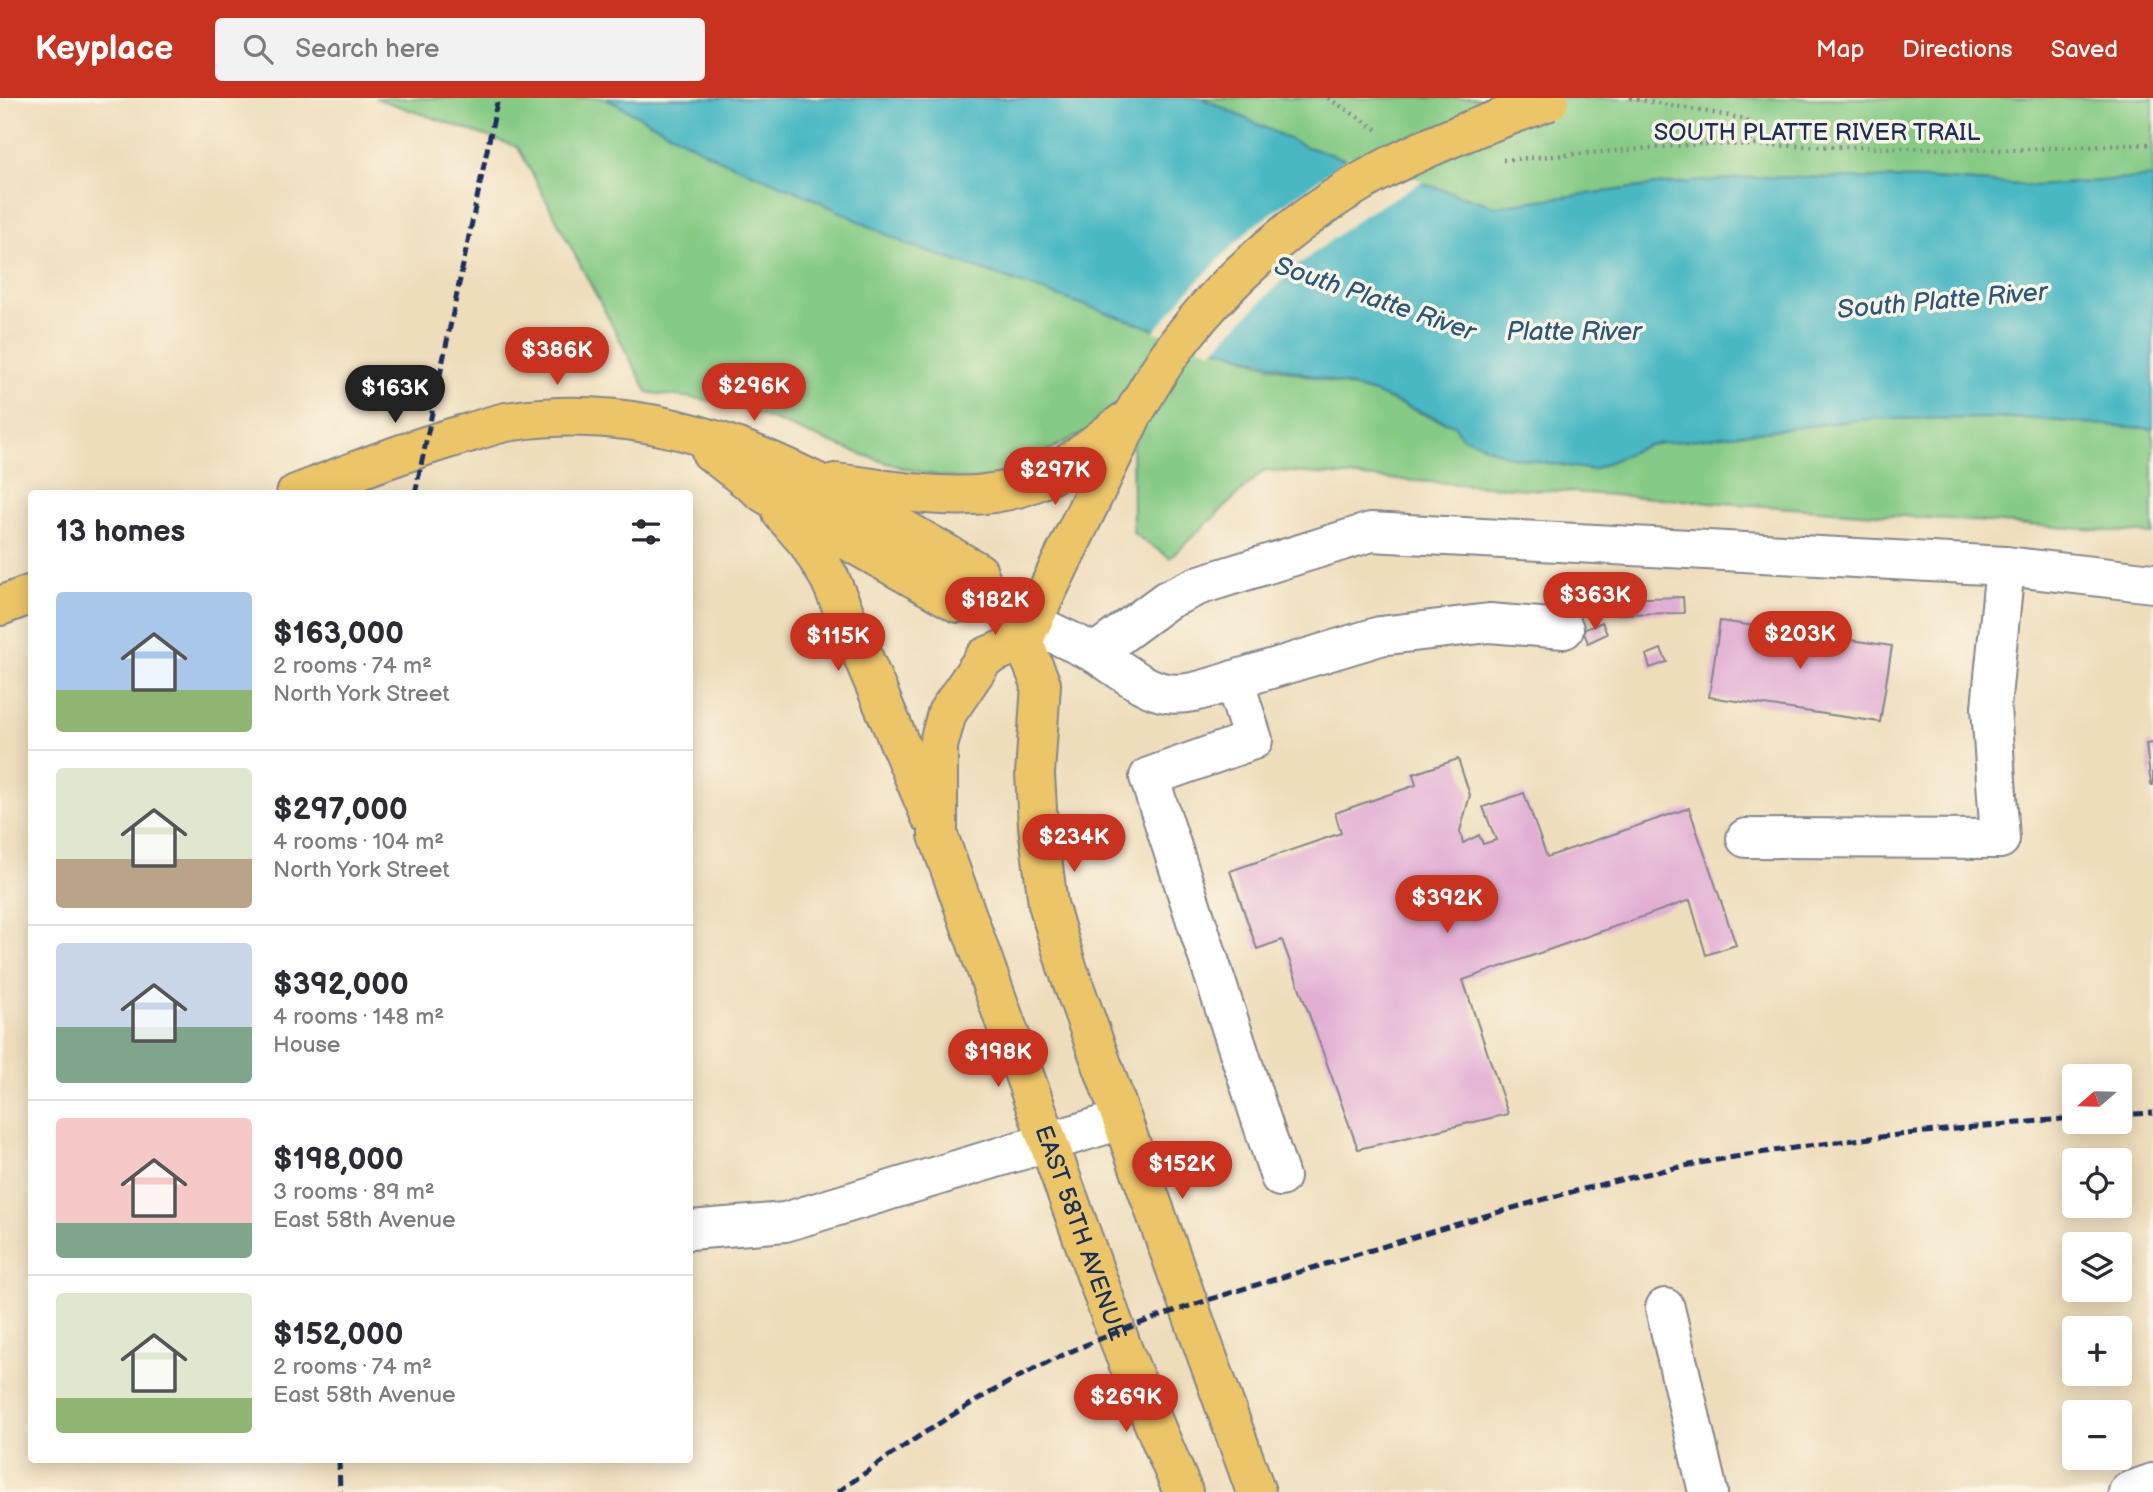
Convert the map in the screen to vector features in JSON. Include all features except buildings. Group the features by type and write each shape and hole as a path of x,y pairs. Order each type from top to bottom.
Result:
{"main road":[{"path":"1028,632 1132,416 1168,357 1255,262 1314,214 1413,154 1553,99"},
{"path":"307,490 412,450 510,421 589,414 709,437 819,481 978,572 987,598 1028,632 1041,684 1035,774 1038,826 1048,904 1121,1120 1256,1492"},
{"path":"819,481 958,495 1003,493 1049,475 1132,416"},
{"path":"670,428 734,467 764,493 808,543 830,579 938,835"},
{"path":"764,493 958,603 987,598"},
{"path":"0,606 28,596"},
{"name":"EAST 58TH AVENUE","path":"1028,632 985,657 947,713 938,746 938,835 1124,1353 1183,1492"}],"lane":[{"path":"1095,653 1167,600 1200,585 1371,532 2004,566 2153,583"},
{"path":"1746,838 2000,839 1991,707 2004,566"},
{"path":"1028,632 1095,653 1153,691 1181,696 1380,636 1489,623 1564,629"},
{"path":"1234,680 1254,740 1149,777 1280,1177"},
{"path":"693,1230 785,1222 1121,1120"},
{"path":"1665,1308 1709,1492"},
{"path":"2128,1492 2153,1483"}],"path":[{"path":"1328,98 1383,132"},
{"path":"1630,98 1746,119 1752,132 1750,146"},
{"name":"SOUTH PLATTE RIVER TRAIL","path":"1499,160 1701,144 2058,150 2153,144"}],"green space":[{"path":"375,98 605,98 719,159 810,197 906,244 1183,339 1186,335 1262,364 1374,393 1430,417 1592,470 1647,445 1868,419 2023,418 2153,429 2153,534 1264,470 1170,558 1133,533 1132,416 1071,439 1005,474 967,479 934,475 898,466 727,404 648,393 518,147"},
{"path":"1202,98 2153,98 2153,177 2035,186 1933,179 1759,177 1665,184 1494,206 1304,146"}],"water":[{"name":"Platte River","path":"605,98 1202,98 1304,146 1494,206 1665,184 1759,177 1933,179 2035,186 2153,177 2153,429 2023,418 1868,419 1647,445 1592,470 1510,457 1461,436 1454,425 1374,393 1183,339 906,244 810,197 719,159"}],"pier":[{"path":"1350,157 1423,181 1361,217 1292,270 1212,351 1154,332 1187,292 1251,228"}],"railway":[{"path":"416,490 498,98"},
{"path":"2132,1114 2153,1113"},
{"path":"838,1492 964,1408 1044,1364 1113,1334 1257,1285 1533,1202 1689,1165 1865,1139 2062,1119"},
{"path":"339,1463 340,1492"}],"water label":[{"name":"South Platte River","path":"1375,298"},
{"name":"South Platte River","path":"1942,300"}]}
